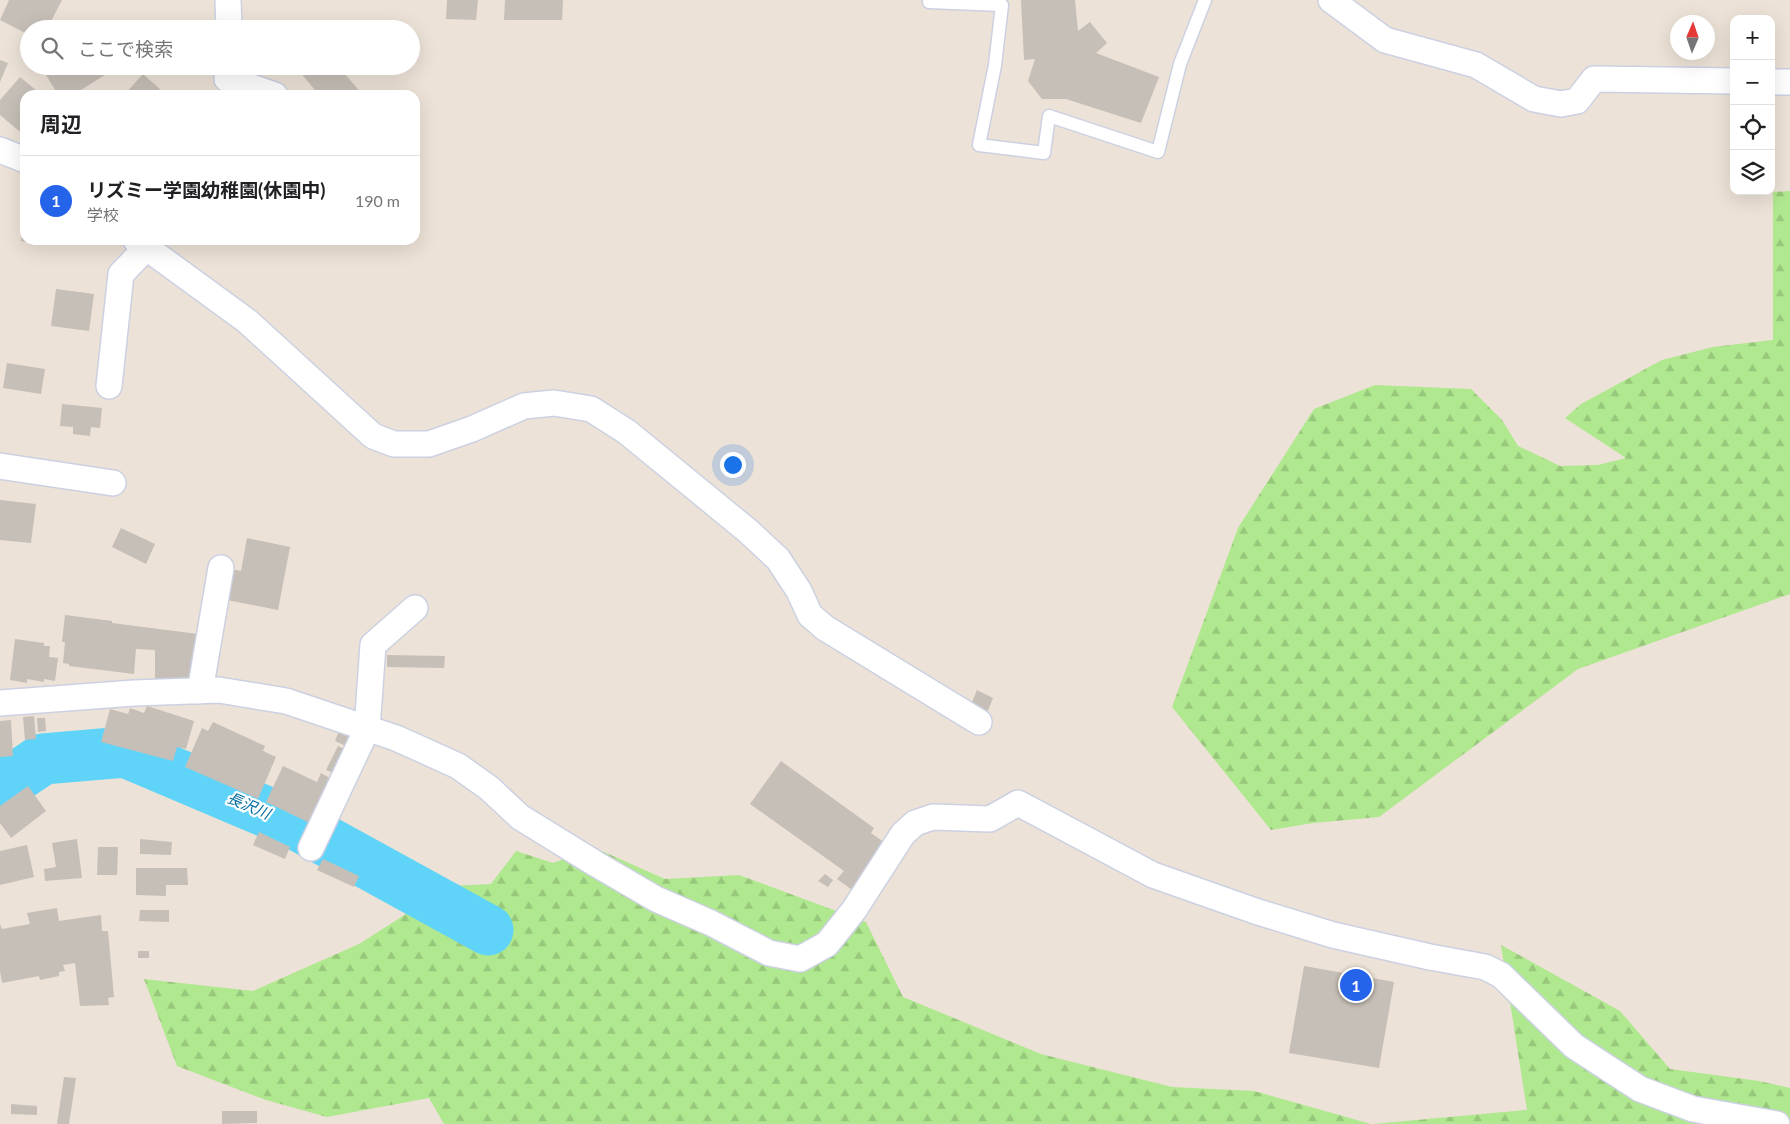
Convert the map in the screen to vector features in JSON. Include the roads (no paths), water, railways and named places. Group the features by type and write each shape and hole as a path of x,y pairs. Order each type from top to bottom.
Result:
{"street":[{"path":"228,0 229,20"},
{"path":"1332,0 1386,40 1476,65 1534,99 1561,104 1577,101 1594,79 1730,81"},
{"path":"227,75 227,79 261,90"},
{"path":"1775,82 1790,82"},
{"path":"0,150 20,158"},
{"path":"109,386 122,274 140,245"},
{"path":"142,245 247,321 373,436 394,444 429,444 472,429 524,406 554,403 590,409 627,432 760,542 778,559 799,591 810,615 825,628 978,722"},
{"path":"0,466 113,483"},
{"path":"200,691 221,568"},
{"path":"316,837 367,729 373,645 415,608"},
{"path":"0,704 134,693 219,690 286,701 396,738 458,766 489,788 520,817 566,847 656,898 711,923 769,953 800,959 827,944 854,910 903,834 915,823 933,817 990,819 1018,804 1152,875 1258,912 1332,935 1485,967 1501,976 1574,1046 1640,1090 1693,1109 1777,1124"}],"lane":[{"path":"929,0 929,2 1002,5 995,65 979,145 1044,153 1049,116 1158,152 1180,64 1205,0"}],"waterway":[{"name":"長沢川","path":"0,788 43,759 125,752 297,825 488,930"}],"place":[{"name":"リズミー学園幼稚園(休園中)","path":"1356,985"}]}
